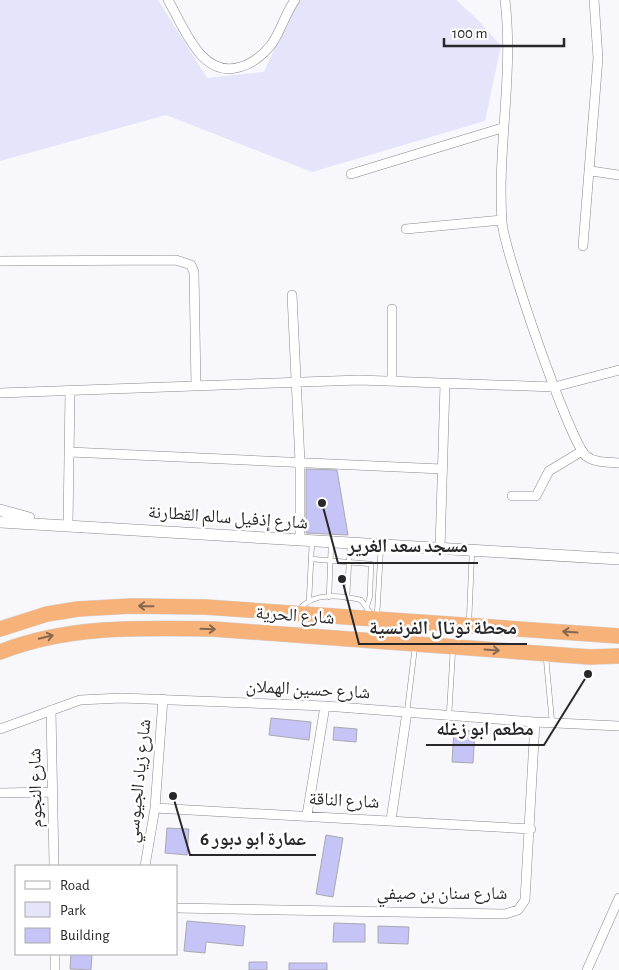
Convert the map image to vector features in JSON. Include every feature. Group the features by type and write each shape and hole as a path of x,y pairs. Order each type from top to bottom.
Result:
{"highway":[{"name":"شارع الحرية","path":"0,629 47,614 78,609 177,606 372,614 619,636"},
{"name":"شارع الحرية","path":"0,652 52,635 94,630 151,628 213,629 590,657 619,656"},
{"path":"601,634 619,631"},
{"path":"590,657 619,666"}],"street":[{"path":"168,0 200,56 213,66 227,70 245,66 260,57 271,45 295,0"},
{"path":"506,0 508,67 502,128 502,220 509,257 554,387 582,451 596,461 619,463"},
{"path":"583,246 591,171 598,58 594,0"},
{"path":"350,174 502,128"},
{"path":"591,171 619,175"},
{"path":"406,230 502,220"},
{"path":"0,261 176,260 191,265 194,272 196,386"},
{"path":"292,295 300,462 306,541"},
{"path":"392,309 392,381"},
{"path":"0,393 70,392 296,380 392,381 554,387 619,370"},
{"path":"440,550 445,384"},
{"path":"68,525 70,392"},
{"path":"512,496 536,496 549,471 582,451"},
{"path":"70,452 442,469"},
{"name":"شارع إذفيل سالم القطارنة","path":"0,510 45,523"},
{"name":"شارع إذفيل سالم القطارنة","path":"0,522 45,523 331,543 619,560"},
{"name":"شارع حسين الهملان","path":"0,728 80,700 99,698 325,706 535,722 619,726"},
{"name":"شارع زياد الجيوسي","path":"145,865 155,808 163,699"},
{"path":"307,815 325,706"},
{"name":"شارع النجوم","path":"51,710 51,792 54,865"},
{"path":"390,820 407,712"},
{"name":"شارع سنان بن صيفي","path":"178,908 512,912 522,906 526,900 535,722"},
{"path":"0,792 51,792"},
{"name":"شارع الناقة","path":"155,808 530,828"},
{"path":"586,970 619,898"},
{"path":"55,955 55,970"}],"lane":[{"path":"306,541 311,560 309,600"},
{"path":"329,597 331,543"},
{"path":"347,598 350,544"},
{"path":"372,614 381,546"},
{"path":"469,624 472,551"},
{"path":"311,560 368,562 372,565 370,596 372,614"},
{"path":"297,612 309,600 316,597 329,597 361,600 372,614"},
{"path":"407,712 415,644"},
{"path":"449,715 453,648"},
{"path":"546,654 552,722"}],"green space":[{"path":"0,0 158,0 207,78 264,72 296,0 456,0 477,19 501,46 485,121 312,172 166,115 0,161"}],"building":[{"path":"306,469 337,470 348,535 306,533"},
{"path":"271,718 311,722 309,740 269,735"},
{"path":"334,727 357,729 356,742 333,740"},
{"path":"454,730 475,731 473,763 452,762"},
{"path":"167,828 189,829 187,855 165,853"},
{"path":"326,835 343,838 333,897 316,894"},
{"path":"187,921 245,926 243,946 206,942 205,953 184,951"},
{"path":"334,923 365,924 365,942 333,942"},
{"path":"378,926 409,927 408,944 378,943"},
{"path":"71,955 92,955 91,970 70,969"},
{"path":"249,962 267,962 267,970 249,970"},
{"path":"289,963 327,963 327,970 289,970"}],"place":[{"name":"مسجد سعد الغرير","path":"322,503"},
{"name":"محطة توتال الفرنسية","path":"342,579"},
{"name":"مطعم ابو زغله","path":"588,674"},
{"name":"عمارة ابو دبور 6","path":"173,796"}]}
